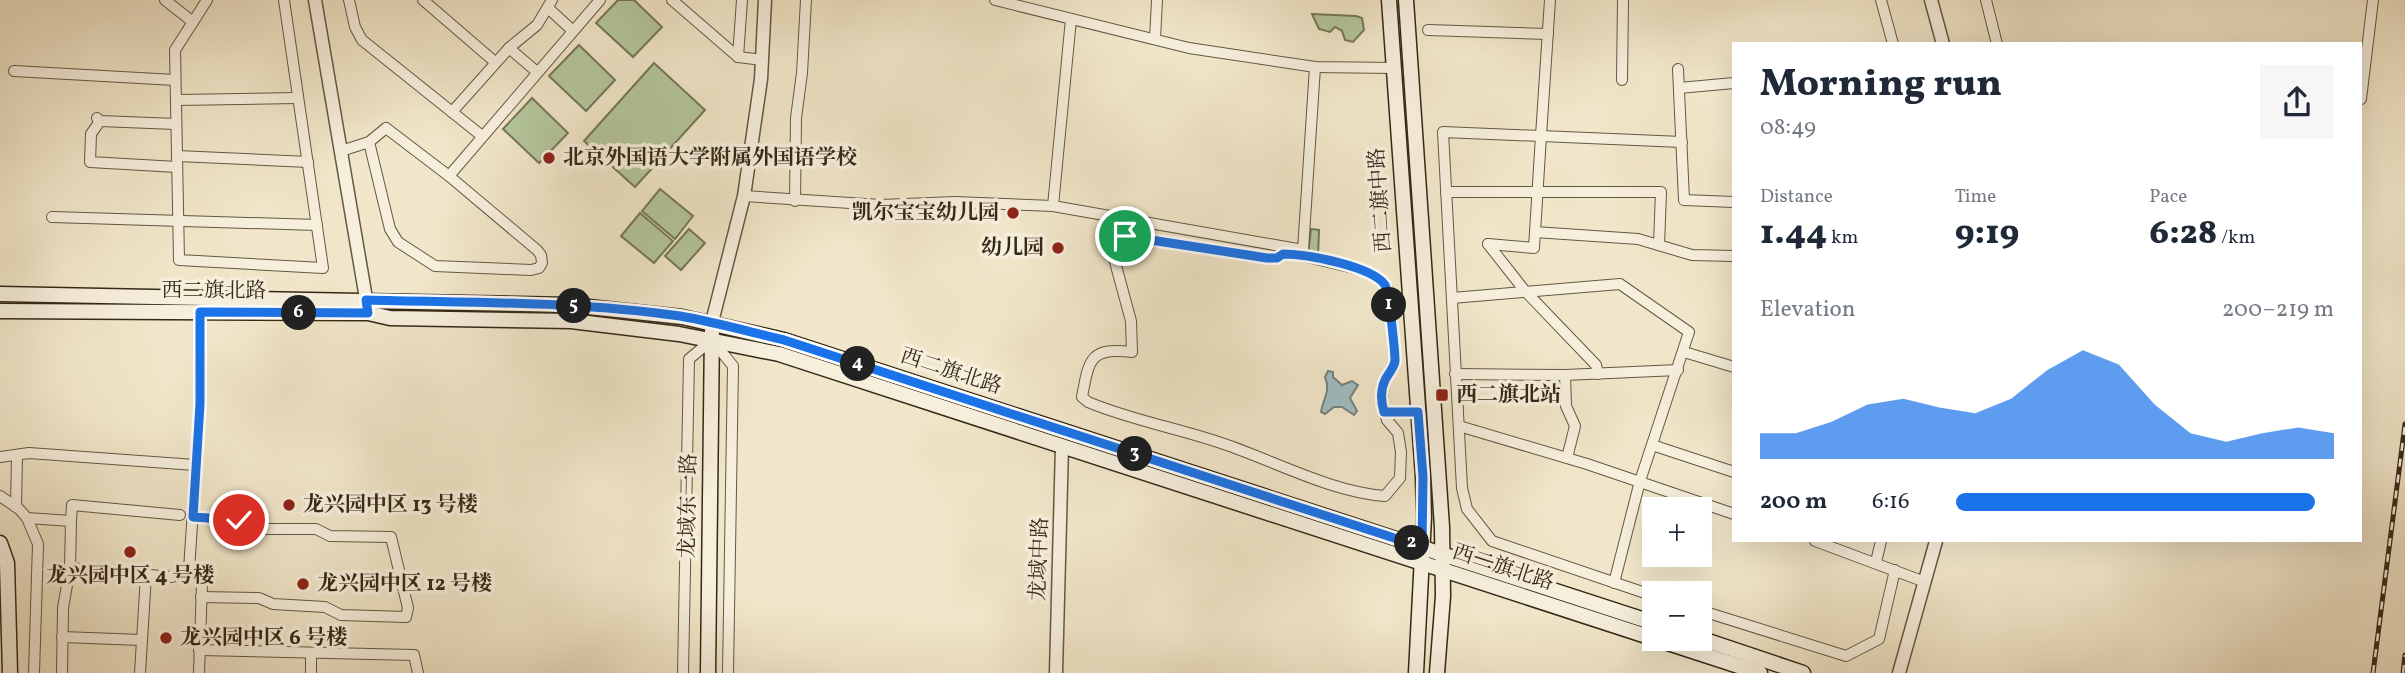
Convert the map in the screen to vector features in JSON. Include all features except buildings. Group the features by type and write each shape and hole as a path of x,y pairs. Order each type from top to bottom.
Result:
{"main road":[{"name":"西二旗中路","path":"1389,0 1423,477 1422,565 1416,673"},
{"name":"西二旗中路","path":"1406,0 1443,571 1437,673"},
{"name":"西二旗北路","path":"0,294 367,306 390,318 571,321 712,340 779,354 1760,673"},
{"name":"西二旗北路","path":"0,311 200,312 367,306 570,305 712,322 784,340 1642,619"},
{"name":"龙域东一路","path":"708,673 712,322"},
{"path":"0,543 7,563 10,673"},
{"path":"0,564 2,673"},
{"path":"1712,642 1803,673"}],"street":[{"path":"165,0 193,22"},
{"path":"207,0 175,50 179,260 323,268 284,0"},
{"path":"315,0 367,306"},
{"path":"349,0 355,27 362,40 482,136"},
{"path":"423,0 495,62"},
{"path":"449,176 600,0"},
{"path":"672,0 738,57 763,60"},
{"path":"738,57 742,0"},
{"path":"712,322 744,196 763,60 765,0"},
{"path":"795,201 796,118 802,73 806,0"},
{"path":"997,0 1189,48 1315,67 1394,68"},
{"path":"1155,40 1157,0"},
{"path":"1550,0 1534,248 1488,244 1525,291 1596,365 1598,374"},
{"path":"1622,80 1623,0"},
{"path":"1881,0 1892,42"},
{"path":"1931,0 1942,42"},
{"path":"1986,0 1996,42"},
{"path":"2362,91 2373,0"},
{"path":"452,111 509,48 535,29 550,4 573,30"},
{"path":"1053,206 1071,19"},
{"path":"1427,30 1548,34"},
{"path":"509,48 537,72"},
{"path":"744,196 881,205 955,202 1053,206 1303,250 1315,67"},
{"path":"1678,69 1684,200 1732,202"},
{"path":"14,71 175,80"},
{"path":"1679,88 1732,83"},
{"path":"176,100 298,97"},
{"path":"176,124 99,120 91,134 90,162 308,162"},
{"path":"341,151 369,142 386,128 449,176 537,250 542,263 531,270 435,266 398,242 390,229 369,142"},
{"path":"1642,592 1492,541 1465,503 1455,374 1443,132 1682,142"},
{"path":"1446,192 1661,192 1659,245"},
{"path":"52,217 317,225"},
{"path":"1535,232 1638,239 1692,255 1732,256"},
{"path":"1125,236 1267,258 1277,258 1283,254 1299,255 1372,274 1388,289 1395,362 1381,393 1384,412 1398,433 1401,452 1400,478 1385,496 1371,495 1342,486 1226,444 1088,402 1082,397 1087,370 1095,356 1101,352 1132,352 1131,321 1112,251 1125,236"},
{"path":"1452,298 1620,284 1689,332 1640,481 1614,583"},
{"path":"199,673 202,583 199,575 189,570 200,404 200,312"},
{"path":"683,673 689,359 712,340 733,366 729,673"},
{"path":"1684,352 1732,367"},
{"path":"1455,374 1565,375 1678,370"},
{"path":"1565,375 1566,406 1575,426 1567,458"},
{"path":"1384,412 1418,412"},
{"path":"1459,426 1640,481 1732,513"},
{"path":"1652,445 1732,471"},
{"name":"龙域中路","path":"1056,673 1062,446"},
{"path":"0,457 29,453 195,465"},
{"path":"16,507 17,455"},
{"path":"0,496 27,519 38,544 34,673"},
{"path":"62,673 63,608 70,568 72,505 180,515"},
{"path":"193,517 239,520 247,528 316,528 330,536 391,537 408,608 406,617 341,615 325,607 273,604 259,598 201,597"},
{"path":"27,519 71,521"},
{"path":"1818,542 1925,582"},
{"path":"1876,562 1881,542"},
{"path":"1899,673 1936,542"},
{"path":"70,568 172,577"},
{"path":"1712,614 1846,656 1879,639 1895,570"},
{"path":"140,673 146,575"},
{"path":"62,637 142,639"},
{"path":"199,650 414,656 418,673"},
{"path":"311,653 311,673"}],"green space":[{"path":"618,0 634,0 662,27 633,57 596,23"},
{"path":"1312,14 1356,16 1362,18 1364,30 1353,42 1345,40 1342,31 1335,27 1330,32 1319,29"},
{"path":"579,45 615,80 586,111 549,76"},
{"path":"654,63 705,110 635,187 584,141"},
{"path":"532,98 568,133 539,163 503,129"},
{"path":"660,189 693,216 675,239 642,211"},
{"path":"640,213 673,241 654,263 621,236"},
{"path":"689,229 705,243 681,270 665,256"},
{"path":"1311,229 1319,230 1318,257 1308,255"}],"water":[{"path":"1328,371 1333,372 1333,377 1342,385 1352,381 1358,385 1350,398 1357,411 1354,415 1342,407 1334,407 1325,414 1321,412 1327,391 1325,377"}],"railway":[{"path":"2373,673 2405,424"},
{"path":"2403,673 2405,655"}],"place":[{"name":"北京外国语大学附属外国语学校","path":"549,158"},
{"name":"凯尔宝宝幼儿园","path":"1013,213"},
{"name":"幼儿园","path":"1058,248"},
{"name":"西二旗北站","path":"1442,395"},
{"name":"龙兴园中区 13 号楼","path":"289,505"},
{"name":"龙兴园中区 4 号楼","path":"130,552"},
{"name":"龙兴园中区 12 号楼","path":"303,584"},
{"name":"龙兴园中区 6 号楼","path":"166,638"}],"route":[{"path":"239,520 193,517 200,404 200,312 368,313 366,300 506,303 570,305 682,317 784,340 1422,547 1423,477 1418,412 1384,412 1382,403 1384,382 1395,362 1389,296 1385,285 1366,271 1299,255 1283,254 1277,258 1267,258 1125,236"}]}
